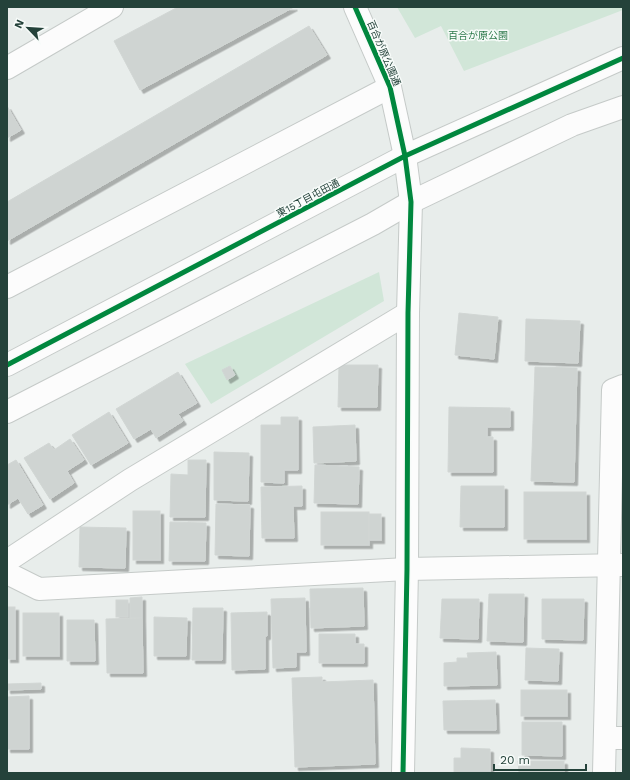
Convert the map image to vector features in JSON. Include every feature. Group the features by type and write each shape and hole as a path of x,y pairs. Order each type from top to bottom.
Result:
{"street":[{"path":"7,68 112,7"},
{"name":"百合が原公園通","path":"355,7 390,87 405,156 411,202 408,313 403,773"},
{"name":"東15丁目屯田通","path":"7,365 405,156 623,58"},
{"path":"7,287 390,87"},
{"path":"7,412 373,224 411,202 572,125 623,107"},
{"path":"7,561 130,480 408,313"},
{"path":"604,773 614,738 616,565 613,390 623,386"},
{"path":"7,573 39,589 406,569 616,565"}],"green space":[{"name":"百合が原公園","path":"397,7 623,7 623,10 464,71 441,26 415,38"},
{"path":"379,272 384,301 211,404 185,364"}],"building":[{"path":"178,7 294,7 140,90 114,41"},
{"path":"309,26 327,55 7,241 7,202"},
{"path":"7,106 21,130 7,138"},
{"path":"459,313 498,317 494,359 455,355"},
{"path":"526,319 580,321 578,363 525,361"},
{"path":"339,365 378,365 377,407 338,407"},
{"path":"230,366 235,375 227,380 222,370"},
{"path":"535,367 577,368 574,482 531,481"},
{"path":"178,372 197,403 178,414 183,421 156,438 151,429 134,439 116,409"},
{"path":"449,407 510,408 510,427 487,427 487,437 493,437 493,472 448,472"},
{"path":"109,412 128,443 91,465 72,435"},
{"path":"281,417 298,417 298,470 284,470 284,483 261,482 261,425 281,425"},
{"path":"355,425 356,461 314,463 313,427"},
{"path":"70,439 84,460 67,471 74,483 50,499 24,458 49,443 54,450"},
{"path":"214,452 249,453 248,501 214,500"},
{"path":"16,460 43,505 28,514 18,498 7,505 7,465"},
{"path":"188,460 206,460 205,517 170,517 171,474 188,475"},
{"path":"315,465 359,467 358,504 314,503"},
{"path":"302,486 302,506 293,506 294,538 262,538 261,487"},
{"path":"461,486 504,486 504,527 460,527"},
{"path":"524,492 586,492 586,539 524,539"},
{"path":"216,504 250,505 249,556 215,555"},
{"path":"133,511 160,511 160,560 133,560"},
{"path":"321,512 369,512 369,545 321,545"},
{"path":"369,514 381,514 381,540 369,540"},
{"path":"170,522 206,523 205,561 169,561"},
{"path":"80,527 126,528 125,568 79,567"},
{"path":"363,588 364,626 311,628 310,589"},
{"path":"489,594 524,594 523,642 487,641"},
{"path":"142,597 142,618 130,618 130,598"},
{"path":"305,598 306,652 296,652 296,667 273,668 271,599"},
{"path":"442,599 479,599 478,639 440,638"},
{"path":"542,599 584,599 583,640 542,639"},
{"path":"116,600 128,600 128,617 116,617"},
{"path":"7,607 15,607 15,659 7,659"},
{"path":"193,608 223,608 222,660 192,660"},
{"path":"267,612 265,669 232,670 231,613"},
{"path":"23,613 59,613 59,656 23,656"},
{"path":"154,617 187,618 186,656 154,656"},
{"path":"142,618 143,673 107,673 106,619"},
{"path":"67,620 94,620 95,661 67,661"},
{"path":"319,634 355,634 355,644 364,644 364,663 319,663"},
{"path":"526,648 559,649 558,681 525,680"},
{"path":"496,652 497,685 444,686 444,663 457,662 457,658 468,658 467,653"},
{"path":"322,677 322,682 373,680 375,764 295,767 292,678"},
{"path":"41,683 41,689 7,690 7,684"},
{"path":"521,690 567,690 567,716 521,716"},
{"path":"29,696 29,749 7,749 7,697"},
{"path":"495,700 496,730 444,730 443,701"},
{"path":"522,722 562,722 562,756 522,755"},
{"path":"461,748 490,749 490,773 454,773 454,758 461,758"},
{"path":"518,761 564,761 564,773 519,773"}],"cycle path":[{"path":"355,7 390,87 405,156 411,202 408,313 407,569 403,773"},
{"path":"7,365 405,156 623,58"}]}
